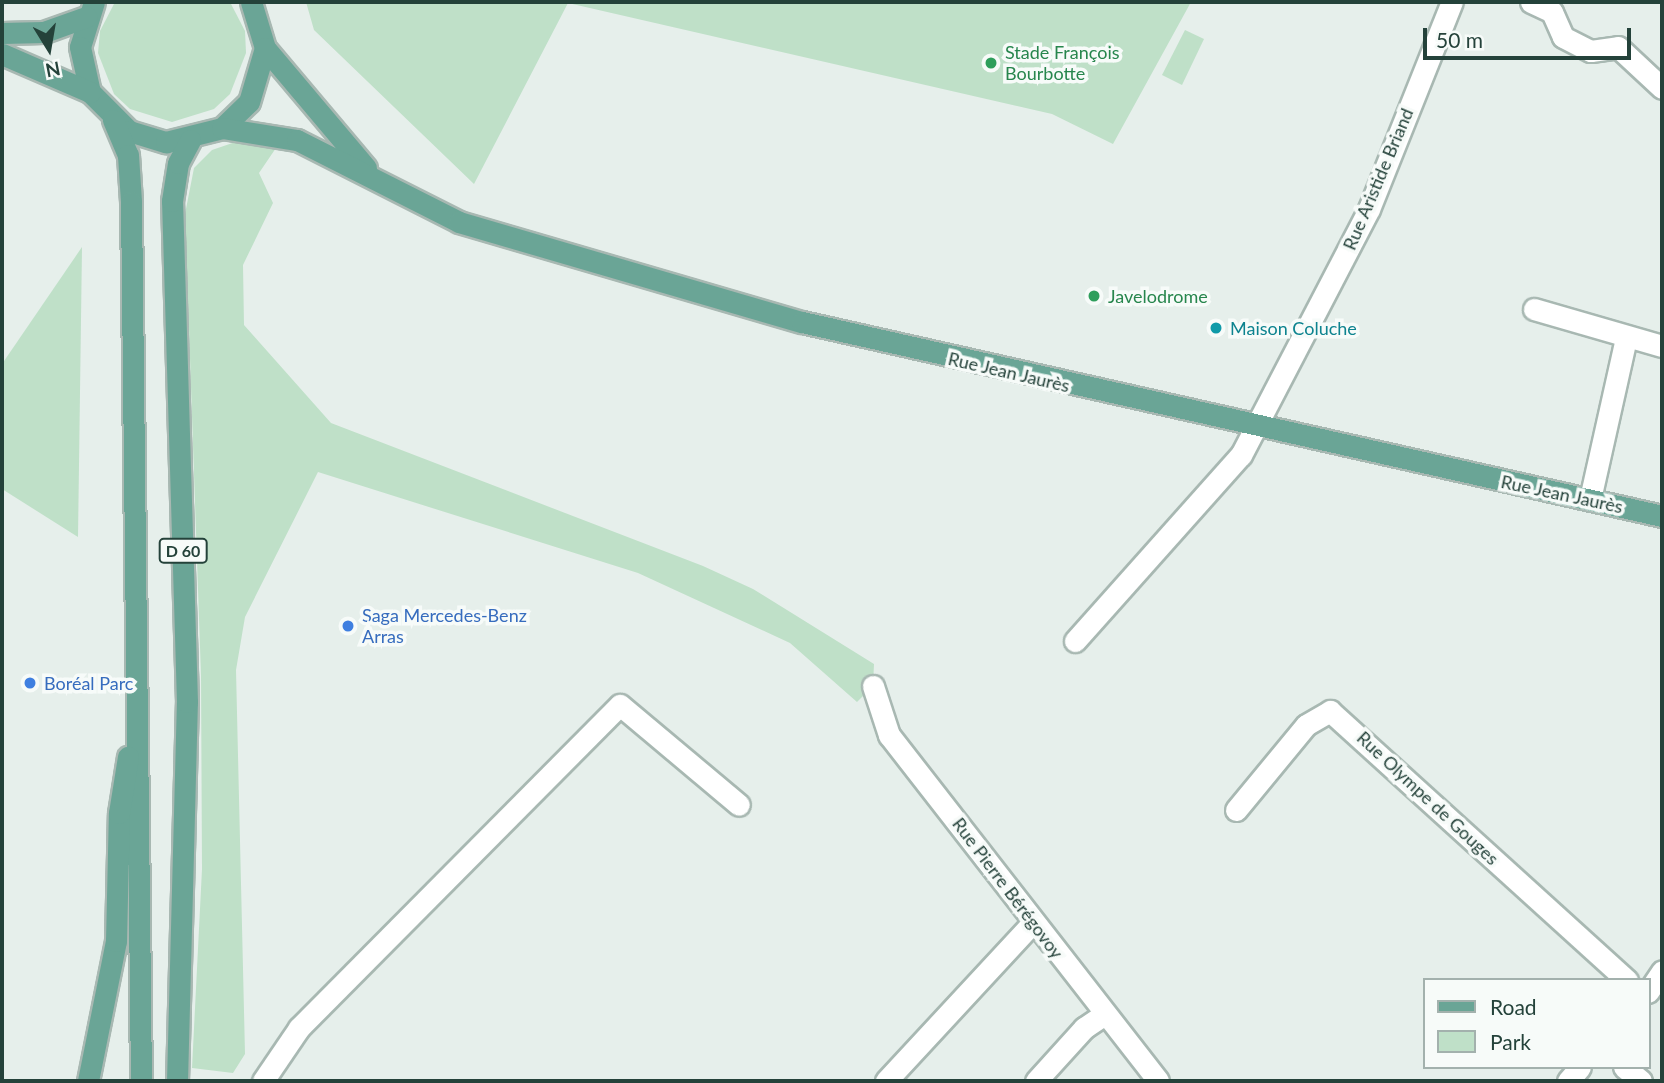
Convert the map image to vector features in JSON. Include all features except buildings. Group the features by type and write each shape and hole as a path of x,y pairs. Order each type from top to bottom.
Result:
{"main road":[{"path":"251,2 265,48 305,104 372,174"},
{"path":"90,9 81,63 90,92 113,120 147,138 190,140 222,128 254,93 265,48"},
{"path":"2,33 44,32 90,9"},
{"path":"2,54 90,92"},
{"name":"D 60","path":"113,120 128,155 131,202 141,1081"},
{"path":"222,128 297,140 372,174"},
{"name":"D 60","path":"177,1081 187,702 172,201 178,163 190,140"},
{"name":"Rue Jean Jaurès","path":"372,174 459,222 642,279 988,369 1662,516"},
{"path":"88,1081 116,941 118,813 135,717"}],"street":[{"name":"Rue Aristide Briand","path":"1075,641 1241,455 1254,425 1369,209 1452,2"},
{"path":"1531,2 1552,12 1563,37 1591,51 1618,47 1662,88"},
{"path":"1534,309 1626,338 1662,346"},
{"path":"1590,499 1626,338"},
{"name":"Rue Pierre Bérégovoy","path":"873,687 889,735 1158,1081"},
{"path":"263,1081 299,1028 620,705 739,805"},
{"name":"Rue Olympe de Gouges","path":"1236,810 1306,725 1330,711 1426,811 1625,978"},
{"path":"886,1081 1034,922"},
{"path":"1650,989 1662,971"},
{"path":"1036,1081 1084,1028 1105,1014"},
{"path":"1626,1069 1641,1081"}],"green space":[{"path":"115,2 230,2 245,31 246,53 230,94 214,109 172,122 130,109 114,94 98,53 100,31"},
{"name":"Stade François Bourbotte","path":"306,2 1191,2 1113,144 1052,114 568,3 474,184 314,30"},
{"path":"1185,30 1204,39 1182,85 1162,75"},
{"path":"253,136 278,145 259,173 273,203 243,265 244,325 331,423 703,566 753,589 874,664 873,686 857,702 790,643 638,573 318,472 245,617 236,670 245,1054 233,1073 192,1068 202,869 201,676 185,214 194,168 212,150"},
{"path":"82,247 78,537 2,489 2,364"}],"place":[{"name":"Stade François Bourbotte","path":"991,63"},
{"name":"Javelodrome","path":"1094,296"},
{"name":"Maison Coluche","path":"1216,328"},
{"name":"Saga Mercedes-Benz Arras","path":"348,626"},
{"name":"Boréal Parc","path":"30,683"}]}
